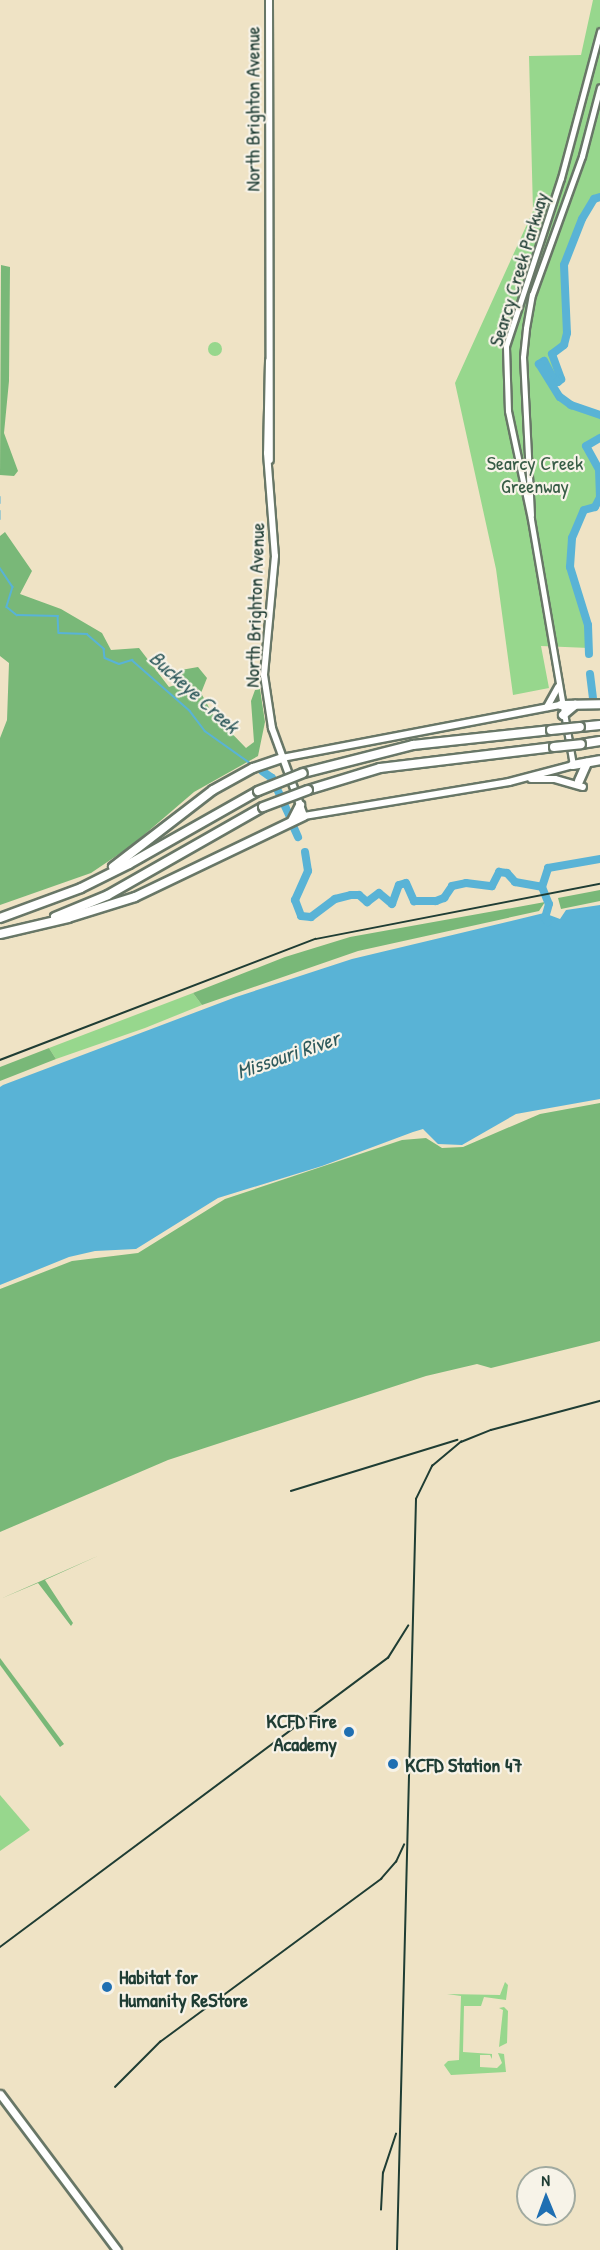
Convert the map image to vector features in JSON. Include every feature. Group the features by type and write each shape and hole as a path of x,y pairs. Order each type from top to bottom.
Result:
{"highway":[{"path":"563,715 577,704"},
{"path":"561,705 600,704"},
{"path":"0,918 81,888 258,791 303,773 413,745 600,724"},
{"path":"34,925 108,895 263,807 308,790 380,768 600,741"},
{"path":"81,888 129,857 213,790 253,768 282,758"},
{"path":"573,765 600,760"},
{"path":"581,784 587,763"},
{"path":"290,822 300,805"},
{"path":"0,934 135,897 304,816"}],"main road":[{"name":"North Brighton Avenue","path":"269,0 270,461 275,556 264,675 272,728 304,816"},
{"path":"547,708 558,687"},
{"path":"282,758 561,705"},
{"path":"304,816 521,780 573,765"},
{"path":"521,780 555,779 581,784"},
{"path":"0,2094 117,2250"}],"street":[{"name":"Searcy Creek Parkway","path":"573,765 531,519 508,411 506,346 561,178 600,31"},
{"name":"Searcy Creek Parkway","path":"531,519 523,357 526,328 532,295 582,156 600,87"}],"green space":[{"name":"Searcy Creek Greenway","path":"593,0 600,0 600,197 594,199 582,219 564,265 567,333 564,345 552,354 561,379 558,382 552,376 544,361 539,364 560,397 571,405 600,415 600,438 586,446 599,469 600,497 595,507 584,510 577,522 570,567 588,625 589,648 541,646 549,688 513,695 496,569 455,383 533,211 529,56 581,55"},
{"path":"1,265 10,267 9,381 4,433 18,471 14,476 0,475"},
{"path":"215,342 220,344 222,349 220,354 215,356 210,354 208,349 210,344"},
{"path":"5,532 32,571 20,594 61,609 102,633 111,650 139,648 169,687 175,685 181,670 198,667 207,678 201,693 212,713 246,748 254,742 251,701 255,690 260,689 265,722 258,756 194,792 131,846 91,873 0,905 0,738 7,720 9,663 0,656 0,536"},
{"path":"600,890 600,901 561,909 558,898"},
{"path":"545,902 539,911 358,951 202,1005 193,993 285,957 350,937"},
{"path":"193,993 202,1005 145,1028 56,1059 49,1048"},
{"path":"49,1048 56,1059 0,1081 0,1067"},
{"path":"600,1103 600,1341 491,1368 477,1364 426,1376 168,1460 0,1532 0,1289 72,1261 138,1253 225,1199 402,1140 426,1138 442,1148 463,1147 540,1114"},
{"path":"100,1555 45,1580 73,1623 71,1626 38,1583 0,1599"},
{"path":"0,1658 64,1744 60,1747 0,1665"},
{"path":"0,1795 30,1830 0,1851"},
{"path":"505,1982 508,1985 506,2000 484,1997 481,2006 464,2006 463,2052 492,2054 492,2059 490,2055 480,2055 480,2067 497,2068 502,2063 498,2053 504,2054 506,2072 451,2075 444,2065 448,2061 459,2060 461,1996 447,1994 500,1995"},
{"path":"504,2007 508,2011 507,2043 499,2047 503,2010 499,2008"}],"water":[{"name":"Missouri River","path":"600,905 600,1099 516,1114 462,1145 438,1144 423,1129 413,1132 322,1166 218,1198 136,1249 95,1251 69,1257 0,1285 0,1087 3,1085 236,997 352,959 544,913 560,919 566,910"}],"waterway":[{"path":"600,197 594,199 582,219 564,265 567,333 564,345 552,354 561,379 558,382 552,376 544,361 539,364 560,397 571,405 600,415"},
{"path":"600,438 586,446 599,469 600,496"},
{"name":"Buckeye Creek","path":"0,497 0,503"},
{"path":"589,654 588,625 570,567 572,538 584,510 595,507 600,497"},
{"name":"Buckeye Creek","path":"0,511 0,519"},
{"name":"Buckeye Creek","path":"0,568 13,587 7,607 17,615 58,616 59,633 87,634 104,649 105,658 119,664 132,660 190,711 205,731 250,763"},
{"path":"590,674 593,698"},
{"name":"Buckeye Creek","path":"262,771 272,778 290,817"},
{"name":"Buckeye Creek","path":"294,828 298,837"},
{"name":"Buckeye Creek","path":"305,852 308,871 295,900 301,916 311,917 335,899 351,895 359,895 367,902 379,893 392,904 399,885 406,883 414,901 436,901 444,898 452,886 466,883 492,886 499,872 507,873 515,882 542,887 549,904 545,918 548,922"},
{"path":"542,887 548,868 600,859"}],"railway":[{"path":"0,1060 316,939 600,884"},
{"path":"397,2250 416,1499 432,1466 461,1442 491,1430 600,1401"},
{"path":"291,1491 457,1440"},
{"path":"0,1947 388,1658 408,1626"},
{"path":"115,2087 160,2042 381,1879 396,1862 404,1845"},
{"path":"381,2210 383,2173 396,2134"}],"place":[{"name":"KCFD Fire Academy","path":"349,1732"},
{"name":"KCFD Station 47","path":"393,1764"},
{"name":"Habitat for Humanity ReStore","path":"107,1987"}]}
